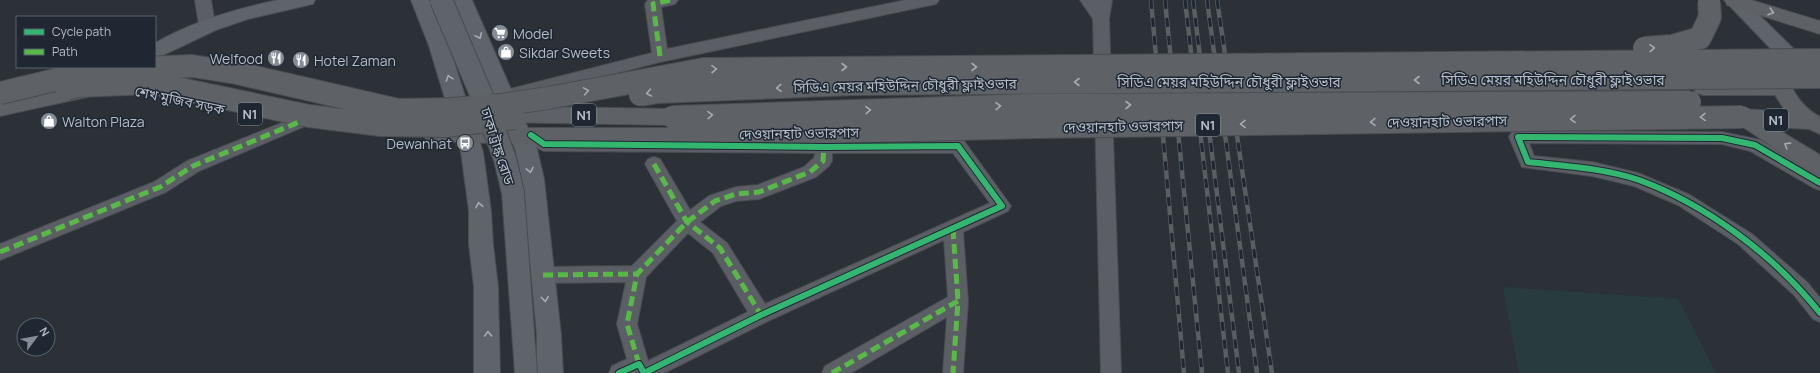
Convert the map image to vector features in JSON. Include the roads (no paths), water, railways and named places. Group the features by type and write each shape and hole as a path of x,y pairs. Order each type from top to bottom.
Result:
{"highway":[{"path":"1734,0 1820,28"},
{"path":"1055,67 1084,55 1116,53 1249,53 1343,50 1581,51 1663,48 1684,44 1700,38 1710,17 1709,1"},
{"name":"N1","path":"156,64 334,101 460,112 505,108"},
{"path":"156,68 192,66 237,73 398,110 453,110 500,105 548,98 704,69 812,67 1055,67 1816,71"},
{"path":"0,88 81,68"},
{"path":"104,90 117,68"},
{"path":"0,93 97,70 144,68"},
{"name":"N1","path":"1816,71 1796,74 1788,77 1784,82 1784,92 1790,105 1816,124"},
{"name":"সিডিএ মেয়র মহিউদ্দিন চৌধুরী ফ্লাইওভার","path":"0,106 78,86 152,83 309,116 381,125 445,126 498,121 659,92 854,84 1581,79 1816,71"},
{"path":"1581,79 1611,88 1784,92"},
{"name":"শেখ মুজিব সড়ক","path":"0,109 78,91 126,88 256,116 300,122 423,133 519,135"},
{"name":"N1","path":"1736,110 1784,92"},
{"name":"দেওয়ানহাট ওভারপাস","path":"505,108 673,126"},
{"name":"N1","path":"1736,110 1816,124"},
{"name":"দেওয়ানহাট ওভারপাস","path":"519,135 673,126 1038,127 1736,110"},
{"path":"1736,110 1820,166"}],"main road":[{"path":"156,51 191,31 207,25 275,6 306,0"},
{"name":"ঢাকা ট্রাঙ্ক রোড","path":"420,0 439,46 472,152 480,211 481,244 486,287 487,373"},
{"name":"ঢাকা ট্রাঙ্ক রোড","path":"441,0 505,158 513,193 526,373"},
{"path":"463,0 505,108 526,149 532,179 543,275 549,335 550,373"},
{"path":"1734,0 1816,71"}],"street":[{"path":"203,0 207,25"},
{"path":"660,56 651,2 670,0"},
{"path":"505,108 660,56 930,0"},
{"path":"1088,0 1101,19"},
{"path":"1104,0 1101,19 1111,373"},
{"path":"0,252 160,187 193,166 300,122"},
{"path":"519,135 544,144 824,147 958,146 1002,206 642,370 619,373"},
{"path":"1820,183 1755,145 1722,138 1518,137 1528,162 1592,168 1638,180 1684,200 1745,239 1801,289 1820,313"},
{"path":"642,370 627,324 637,274 687,222 715,201 736,194 759,192 810,172 822,161 824,147"},
{"path":"654,164 687,222 720,248 761,315"},
{"path":"953,229 958,301 954,373"},
{"path":"543,275 637,274"},
{"path":"832,373 958,301"}],"railway":[{"path":"1151,0 1184,373"},
{"path":"1165,0 1202,373"},
{"path":"1185,0 1228,373"},
{"path":"1193,0 1239,373"},
{"path":"1207,0 1257,373"},
{"path":"1217,0 1272,373"}],"place":[{"name":"Model","path":"500,33"},
{"name":"Sikdar Sweets","path":"506,52"},
{"name":"Welfood","path":"276,58"},
{"name":"Hotel Zaman","path":"301,60"},
{"name":"Walton Plaza","path":"49,121"},
{"name":"Dewanhat","path":"465,143"}]}
